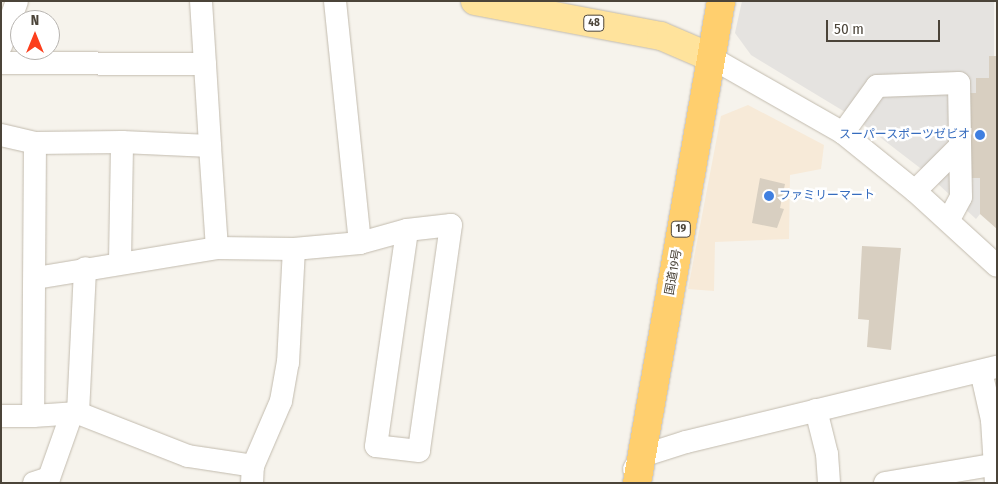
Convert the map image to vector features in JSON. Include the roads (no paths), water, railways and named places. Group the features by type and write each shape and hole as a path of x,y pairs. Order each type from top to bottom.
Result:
{"highway":[{"name":"国道19号","path":"637,483 721,1"}],"main road":[{"name":"48","path":"475,1 661,36 710,57"}],"street":[{"path":"1,46 17,1"},
{"path":"201,1 217,248"},
{"path":"335,1 360,243"},
{"path":"710,57 843,133 949,220 997,266"},
{"path":"1,63 205,64"},
{"path":"843,133 876,86 959,83 961,197 949,220"},
{"path":"1,134 35,143 122,142 210,146"},
{"path":"120,261 122,142"},
{"path":"33,416 36,278 35,143"},
{"path":"915,191 959,147"},
{"path":"36,278 120,261 217,248 294,249 360,243 407,230 451,225 419,451 376,446 407,230"},
{"path":"1,416 75,413 188,456 253,474 281,401 288,363 294,249"},
{"path":"34,483 49,478 75,413 85,268"},
{"path":"626,483 642,456 816,410 989,369 996,471 885,483"},
{"path":"816,410 827,454 829,483"}],"place":[{"name":"スーパースポーツゼビオ","path":"980,135"},
{"name":"ファミリーマート","path":"769,196"}]}
